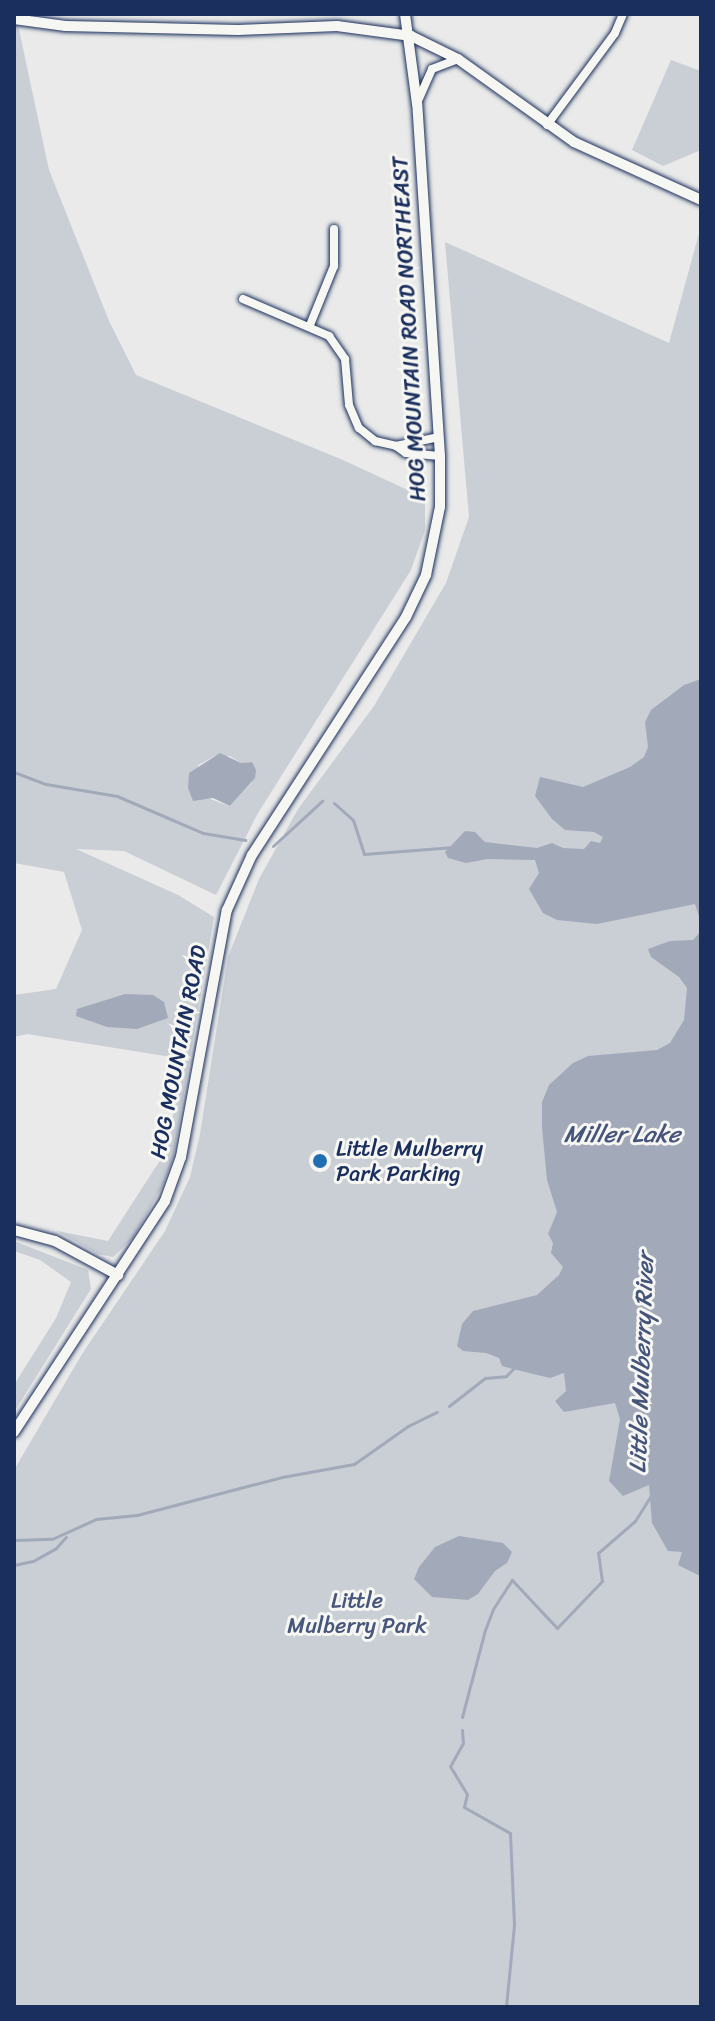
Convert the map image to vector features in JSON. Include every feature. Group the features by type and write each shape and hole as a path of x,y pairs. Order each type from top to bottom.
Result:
{"street":[{"name":"HOG MOUNTAIN ROAD NORTHEAST","path":"265,835 406,617 426,575 440,507 439,437 417,104 411,36 405,14"},
{"path":"547,125 615,33 623,14"},
{"path":"14,19 80,27 238,30 337,26 411,36 458,59 574,142 701,200"},
{"path":"417,104 432,69 458,59"},
{"path":"310,325 334,266 334,229"},
{"path":"243,299 310,325 329,336 345,359 349,405 359,428 375,441 396,446 406,453 440,456"},
{"path":"396,446 439,437"},
{"name":"HOG MOUNTAIN ROAD","path":"14,1432 40,1387 165,1201 181,1157 227,910 265,835"},
{"path":"14,1230 55,1241 118,1275"}],"green space":[{"path":"14,24 18,25 49,170 109,321 136,375 343,460 425,498 425,530 411,570 258,813 216,895 124,851 76,849 178,895 214,917 173,1158 162,1187 133,1238 113,1257 98,1254 57,1231 108,1241 166,1151 184,1059 27,1034 14,1037 14,995 56,989 82,930 64,872 14,863","holes":["215,756 230,756 241,763 252,762 252,782 230,806 207,798 198,765"]},
{"path":"671,60 701,71 701,150 663,166 632,150"},
{"name":"Little Mulberry Park","path":"701,226 701,2007 14,2007 14,1470 82,1354 165,1231 190,1177 200,1134 228,957 259,879 298,809 374,706 446,583 469,517 445,242 669,343"},
{"path":"14,1241 88,1270 91,1289 14,1412 14,1385 56,1318 71,1282 40,1260 14,1251"}],"water":[{"path":"701,679 701,923 695,904 597,924 557,920 543,913 529,889 539,873 535,860 487,859 466,863 448,858 445,852 465,831 475,832 485,842 537,848 552,843 563,848 584,849 591,841 600,843 603,837 594,832 565,830 552,819 535,796 540,777 583,787 630,767 644,757 648,747 645,722 651,710 684,685"},
{"path":"220,753 241,763 252,762 256,770 255,778 230,806 213,798 193,801 188,788 189,773"},
{"name":"Miller Lake","path":"701,931 700,1576 678,1565 682,1552 668,1551 652,1523 649,1485 623,1496 609,1481 620,1419 615,1403 564,1412 555,1401 566,1391 564,1373 550,1378 513,1369 502,1366 499,1358 486,1353 463,1351 457,1346 462,1324 473,1311 537,1295 559,1275 563,1267 551,1253 553,1243 548,1234 557,1212 547,1180 542,1128 542,1102 549,1085 573,1063 588,1056 657,1050 670,1043 684,1020 687,988 679,977 651,957 648,949 670,941 693,940"},
{"path":"125,994 153,995 164,1002 168,1018 137,1029 107,1027 76,1016 77,1009"},
{"path":"459,1536 503,1543 512,1552 507,1563 495,1571 478,1594 468,1600 432,1597 414,1579 419,1567 435,1547"}],"waterway":[{"path":"14,772 46,784 117,796 203,833 245,840"},
{"path":"273,846 322,801"},
{"path":"334,803 353,820 364,854 454,847"},
{"path":"449,1406 485,1378 506,1376 515,1367"},
{"path":"14,1540 52,1539 96,1519 137,1515 282,1477 354,1464 408,1426 437,1412"},
{"name":"Little Mulberry River","path":"462,1717 485,1630 493,1609 512,1580 557,1628 602,1581 598,1553 635,1521 651,1495"},
{"path":"14,1565 33,1561 56,1548 66,1537"},
{"name":"Little Mulberry River","path":"462,1730 463,1743 450,1766 467,1794 464,1807 510,1833 514,1925 506,2007"}],"place":[{"name":"Little Mulberry Park Parking","path":"320,1161"}]}
